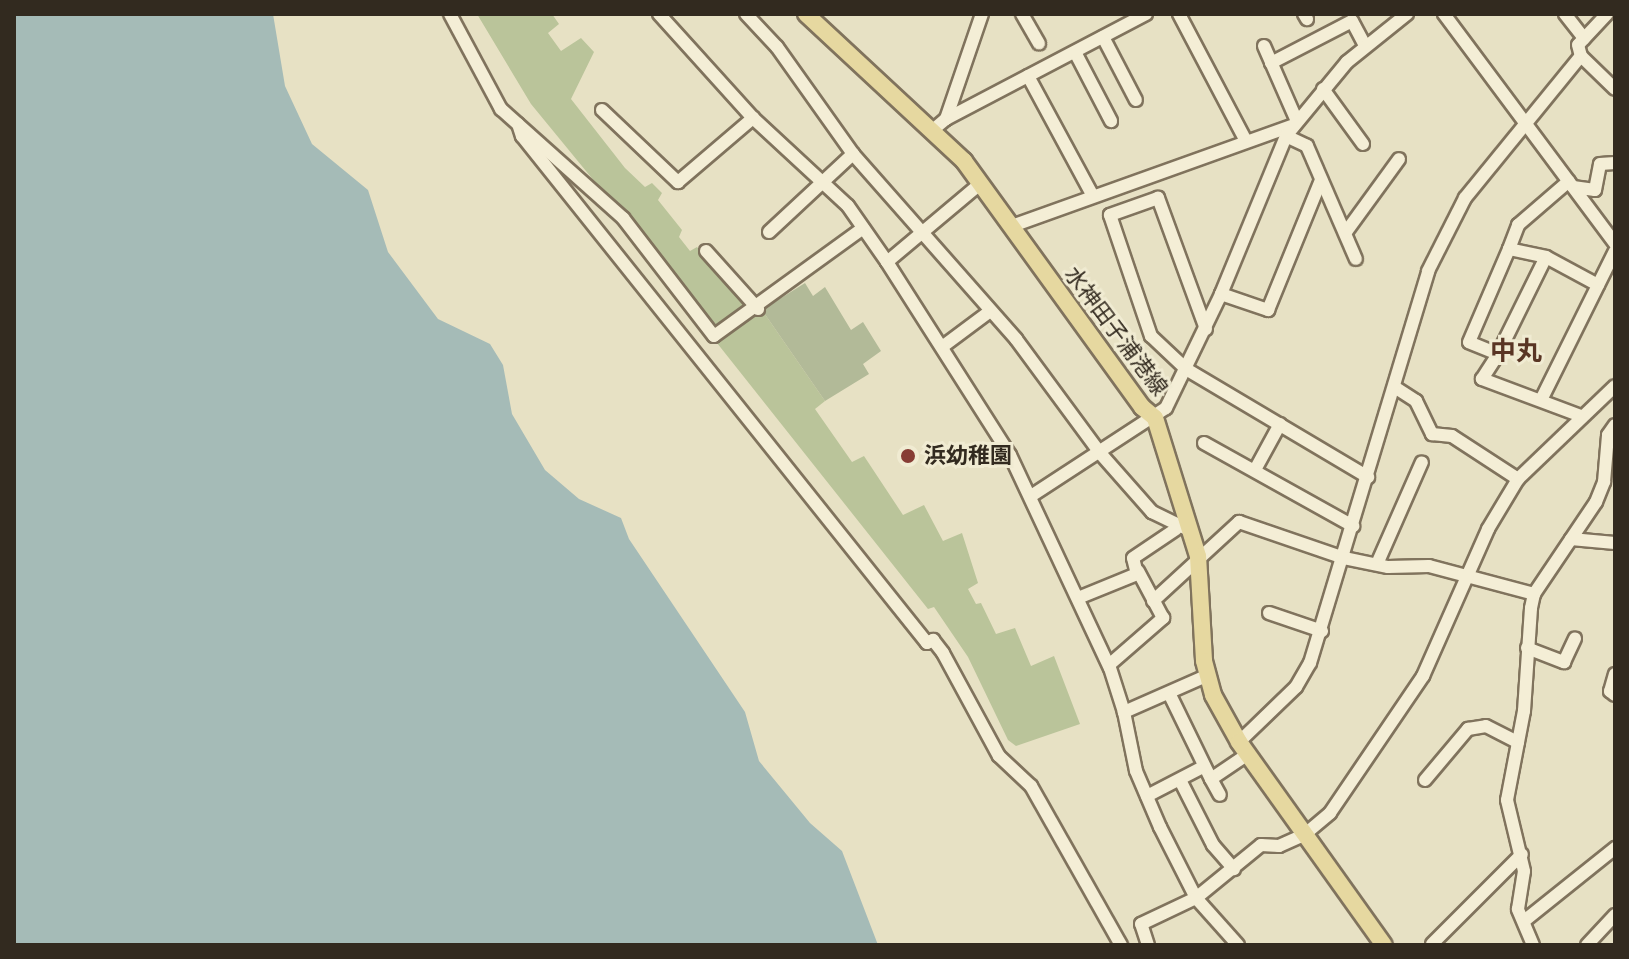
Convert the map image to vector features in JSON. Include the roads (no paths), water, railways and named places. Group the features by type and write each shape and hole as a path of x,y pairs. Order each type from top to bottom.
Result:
{"main road":[{"name":"水神田子浦港線","path":"807,14 940,124 1142,407 1155,418 1182,530 1199,559 1206,676 1240,750 1384,945"}],"street":[{"path":"450,14 479,72 518,124 623,218 714,336 758,309 863,228"},
{"path":"659,14 753,118 822,182 863,228 942,347 1031,496 1109,665 1147,796 1196,898 1238,945"},
{"path":"746,14 777,47 853,154 989,312 1016,339 1100,453 1152,512 1182,530 1133,558 1163,618 1109,665"},
{"path":"940,124 982,14"},
{"path":"1022,14 1039,44"},
{"path":"940,124 1146,14"},
{"path":"1179,14 1246,141"},
{"path":"1031,496 1166,408 1206,329 1292,127 1365,45 1407,14"},
{"path":"1444,14 1615,243"},
{"path":"1565,14 1584,38"},
{"path":"1607,14 1578,45 1581,56 1615,89"},
{"path":"1271,63 1352,21 1365,45"},
{"path":"1103,37 1136,100"},
{"path":"1264,46 1292,127 1307,146 1356,259"},
{"path":"1075,52 1111,121"},
{"path":"1211,779 1296,687 1322,631 1428,271 1465,198 1581,56"},
{"path":"1028,76 1093,196"},
{"path":"1323,89 1363,144"},
{"path":"602,110 678,182 753,118"},
{"path":"518,124 522,136 908,620 943,653 999,756 1031,786 1121,945"},
{"path":"1012,226 1292,127"},
{"path":"769,232 853,154"},
{"path":"1346,232 1399,159"},
{"path":"1571,184 1595,190 1600,164 1615,163"},
{"path":"1221,294 1268,310 1321,180"},
{"path":"887,262 923,236 981,183"},
{"path":"1498,354 1469,342 1518,225 1571,184"},
{"path":"1206,329 1158,198 1110,215 1151,336 1186,369 1368,477"},
{"path":"1509,249 1546,257 1598,285"},
{"path":"706,251 758,309"},
{"path":"1542,398 1615,251"},
{"path":"1546,257 1498,354 1482,379 1542,398 1581,416"},
{"path":"942,347 989,312"},
{"path":"1148,945 1141,924 1196,898 1261,845 1279,846 1304,835 1330,813 1402,711 1518,479 1615,386"},
{"path":"1396,388 1416,401 1432,434 1452,436 1518,479"},
{"path":"1256,468 1280,424"},
{"path":"1533,945 1518,909 1522,854 1507,800 1518,742 1534,594 1604,482 1608,435 1615,425"},
{"path":"1204,443 1236,463 1256,468 1353,526"},
{"path":"1377,564 1422,462"},
{"path":"1153,601 1239,522 1344,558 1377,564 1429,566 1466,580 1534,594"},
{"path":"1571,539 1615,543"},
{"path":"1078,598 1138,571"},
{"path":"1269,613 1322,631"},
{"path":"1527,648 1564,662 1575,638"},
{"path":"1615,674 1610,691 1615,695"},
{"path":"1124,712 1170,695 1206,676"},
{"path":"1170,695 1203,767 1220,795"},
{"path":"1425,780 1468,729 1486,726 1518,742"},
{"path":"1147,796 1181,782 1203,767"},
{"path":"1181,782 1213,845 1234,869"},
{"path":"1524,921 1614,853"},
{"path":"1432,944 1522,854"},
{"path":"1587,945 1615,915"}],"water":[{"path":"14,14 273,14 285,86 312,144 368,190 388,252 438,319 490,344 503,365 512,414 545,470 579,499 621,518 629,539 745,712 759,761 810,823 842,851 878,945 14,945"}],"place":[{"name":"浜幼稚園","path":"908,456"}],"district":[{"name":"中丸","path":"1516,351"}]}
